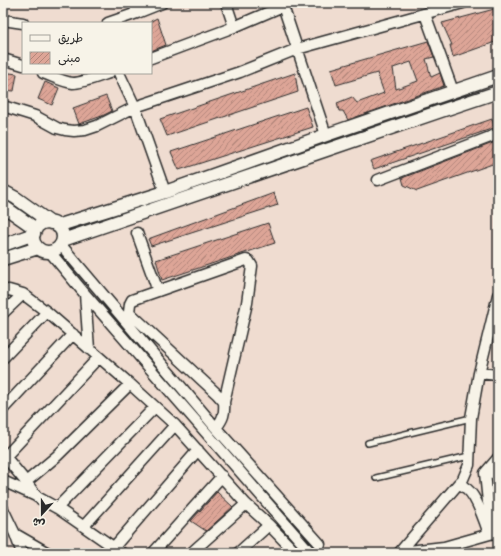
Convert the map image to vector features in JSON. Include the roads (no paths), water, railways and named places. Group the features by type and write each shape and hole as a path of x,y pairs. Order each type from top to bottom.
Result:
{"street":[{"path":"110,22 135,8 162,3"},
{"path":"226,3 234,27"},
{"path":"3,106 23,111 57,128 74,131 85,130 97,126 135,107 240,72 297,49 460,4"},
{"path":"152,58 234,27 282,5 326,135"},
{"path":"425,14 453,91"},
{"path":"3,20 22,23"},
{"path":"3,60 22,65"},
{"path":"46,74 74,83 106,74"},
{"path":"118,74 135,107 165,192"},
{"path":"3,245 35,232 41,225 47,223 54,225 165,192 498,76"},
{"path":"35,232 34,241 38,248 43,251 50,252 56,250 62,243 498,92"},
{"path":"378,180 498,134"},
{"path":"3,191 16,198 62,232 62,243 216,428 320,544"},
{"path":"3,206 35,232"},
{"path":"137,233 158,291"},
{"path":"3,260 38,248"},
{"path":"50,252 311,553"},
{"path":"216,428 222,420 225,412 224,402 247,303 252,266 249,261 246,260 132,300 130,304 129,312 224,402"},
{"path":"3,291 9,290 23,294 47,312 130,384 175,425 246,504 294,552"},
{"path":"3,313 23,294"},
{"path":"85,294 90,349"},
{"path":"400,553 460,483 469,465 471,418 479,373 497,307 498,295"},
{"path":"3,358 47,312"},
{"path":"3,408 73,334"},
{"path":"37,497 4,456 99,357"},
{"path":"479,373 498,375"},
{"path":"26,482 56,456 130,384"},
{"path":"57,508 155,407"},
{"path":"84,526 175,425"},
{"path":"3,481 57,508 118,550 198,450"},
{"path":"495,534 488,502 485,473 498,458"},
{"path":"485,473 498,474"},
{"path":"153,553 222,476"},
{"path":"460,483 468,489 473,496 495,534"},
{"path":"191,553 246,504"},
{"path":"3,509 22,553"},
{"path":"238,553 269,526"},
{"path":"15,534 48,553"},
{"path":"400,553 444,547 495,534"}],"lane":[{"path":"368,443 471,418"},
{"path":"376,478 470,456"}]}
